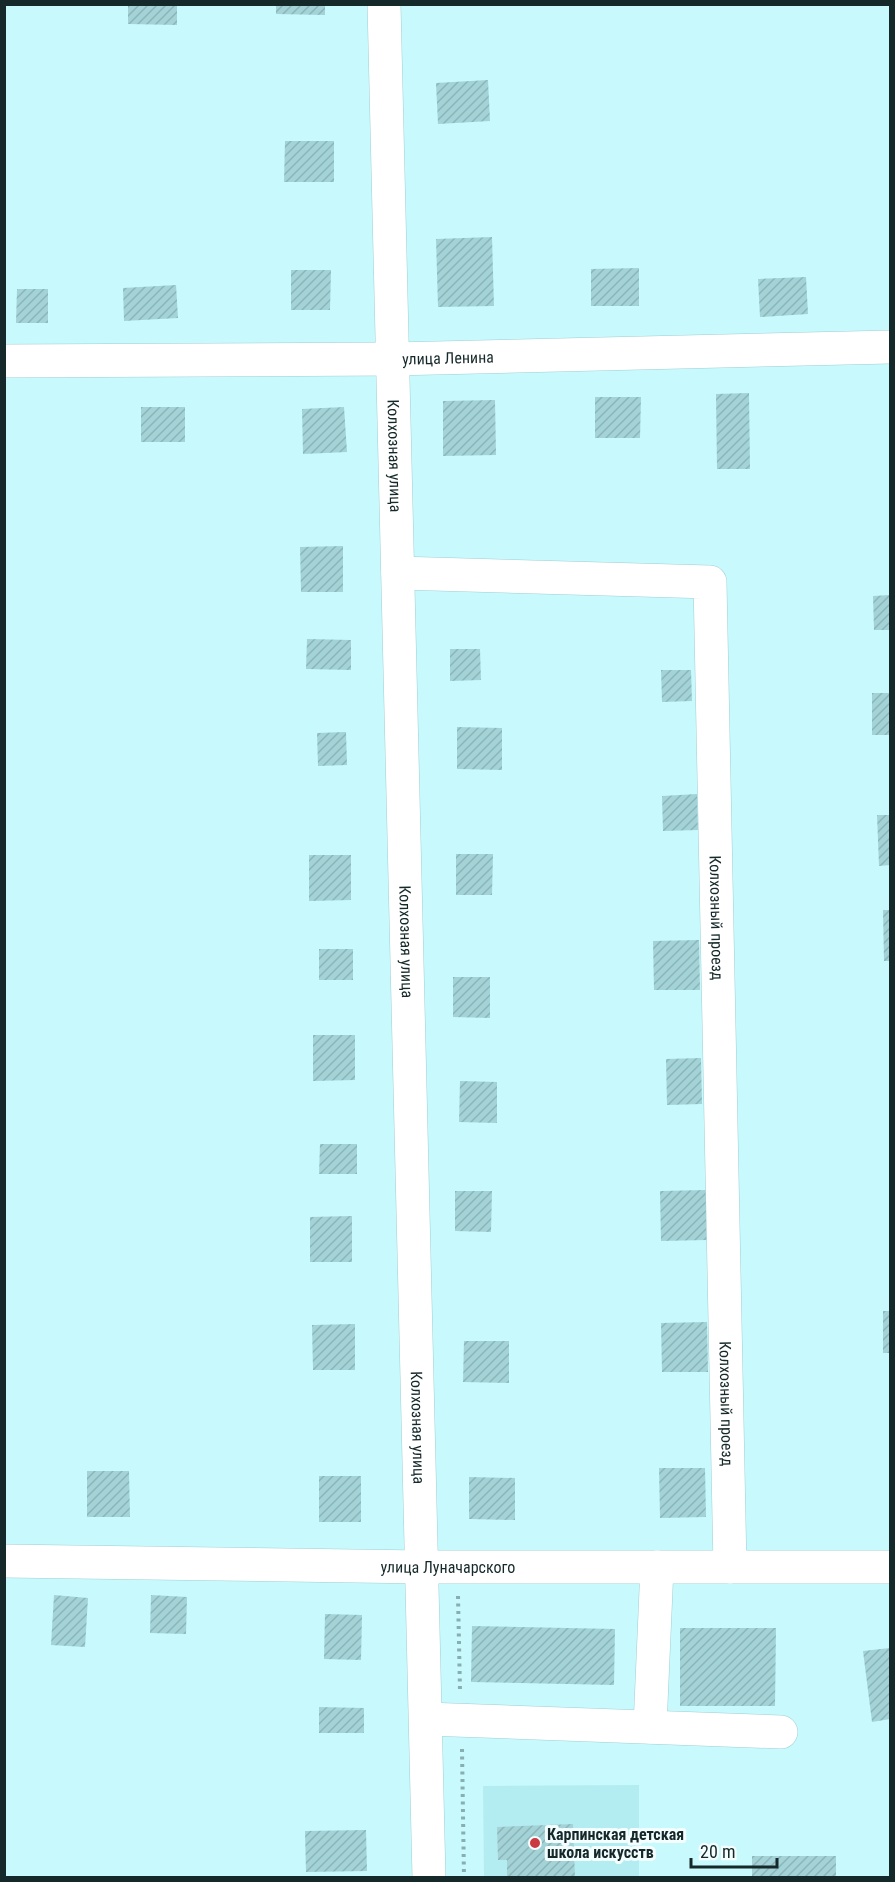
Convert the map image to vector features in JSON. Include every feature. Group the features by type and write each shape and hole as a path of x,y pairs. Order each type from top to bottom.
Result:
{"street":[{"name":"Колхозная улица","path":"384,4 429,1878"},
{"name":"улица Ленина","path":"4,361 393,359 891,347"},
{"name":"Колхозный проезд","path":"398,573 711,582 730,1567"},
{"name":"улица Луначарского","path":"4,1561 422,1567 891,1567"},
{"path":"650,1727 657,1567"},
{"path":"426,1719 781,1732"}],"shaded area":[{"path":"639,1785 639,1877 484,1877 483,1786"}],"building":[{"path":"128,4 177,4 177,25 128,24"},
{"path":"276,4 325,4 325,15 276,14"},
{"path":"488,80 490,121 438,124 436,83"},
{"path":"285,141 334,141 334,182 284,182"},
{"path":"492,237 494,306 438,307 436,239"},
{"path":"639,268 639,306 591,306 591,269"},
{"path":"291,270 331,270 330,310 291,310"},
{"path":"806,277 808,314 760,317 758,279"},
{"path":"176,285 178,318 124,321 123,288"},
{"path":"17,289 48,289 48,323 16,323"},
{"path":"749,393 750,469 717,469 716,394"},
{"path":"595,397 641,397 640,438 595,438"},
{"path":"495,400 496,455 443,456 443,401"},
{"path":"141,407 185,407 185,442 141,442"},
{"path":"344,407 347,452 303,454 302,409"},
{"path":"343,546 343,592 301,592 300,547"},
{"path":"890,595 890,630 874,630 873,596"},
{"path":"307,639 351,640 351,670 306,669"},
{"path":"450,649 480,649 481,680 450,681"},
{"path":"661,670 691,670 692,701 662,702"},
{"path":"872,693 890,693 890,735 872,735"},
{"path":"457,727 502,728 502,770 457,769"},
{"path":"346,732 347,765 318,766 317,733"},
{"path":"697,794 698,830 663,831 662,796"},
{"path":"877,815 890,815 890,865 879,866"},
{"path":"456,854 493,854 492,895 456,895"},
{"path":"309,855 351,855 351,900 309,901"},
{"path":"883,910 890,910 890,961 884,961"},
{"path":"699,940 700,990 654,990 653,941"},
{"path":"319,949 353,949 353,980 319,980"},
{"path":"453,977 490,977 490,1018 453,1017"},
{"path":"313,1035 355,1035 355,1080 313,1081"},
{"path":"701,1058 702,1104 667,1105 666,1059"},
{"path":"460,1081 497,1082 497,1123 459,1122"},
{"path":"320,1144 357,1144 357,1174 319,1174"},
{"path":"706,1190 707,1240 661,1241 660,1191"},
{"path":"455,1191 492,1191 491,1232 455,1231"},
{"path":"352,1216 352,1262 310,1262 310,1217"},
{"path":"883,1311 890,1311 890,1353 883,1353"},
{"path":"707,1322 708,1372 662,1372 661,1323"},
{"path":"355,1324 355,1370 313,1370 312,1325"},
{"path":"464,1341 509,1341 509,1383 463,1382"},
{"path":"659,1468 705,1468 706,1517 660,1518"},
{"path":"87,1471 129,1471 130,1517 87,1517"},
{"path":"319,1476 361,1476 361,1522 319,1522"},
{"path":"469,1477 515,1478 515,1520 469,1519"},
{"path":"54,1595 88,1598 85,1647 51,1645"},
{"path":"151,1595 187,1597 186,1634 150,1633"},
{"path":"325,1614 362,1615 361,1660 324,1659"},
{"path":"472,1626 615,1629 614,1685 471,1682"},
{"path":"680,1628 776,1628 775,1706 680,1706"},
{"path":"890,1648 890,1719 872,1722 863,1651"},
{"path":"319,1707 364,1708 364,1733 319,1733"},
{"name":"Карпинская детская школа искусств","path":"573,1824 575,1878 507,1878 507,1860 498,1860 497,1827"},
{"path":"366,1830 367,1871 306,1872 305,1831"},
{"path":"752,1856 836,1856 836,1878 752,1878"}],"place":[{"name":"Карпинская детская школа искусств","path":"535,1843"}]}
